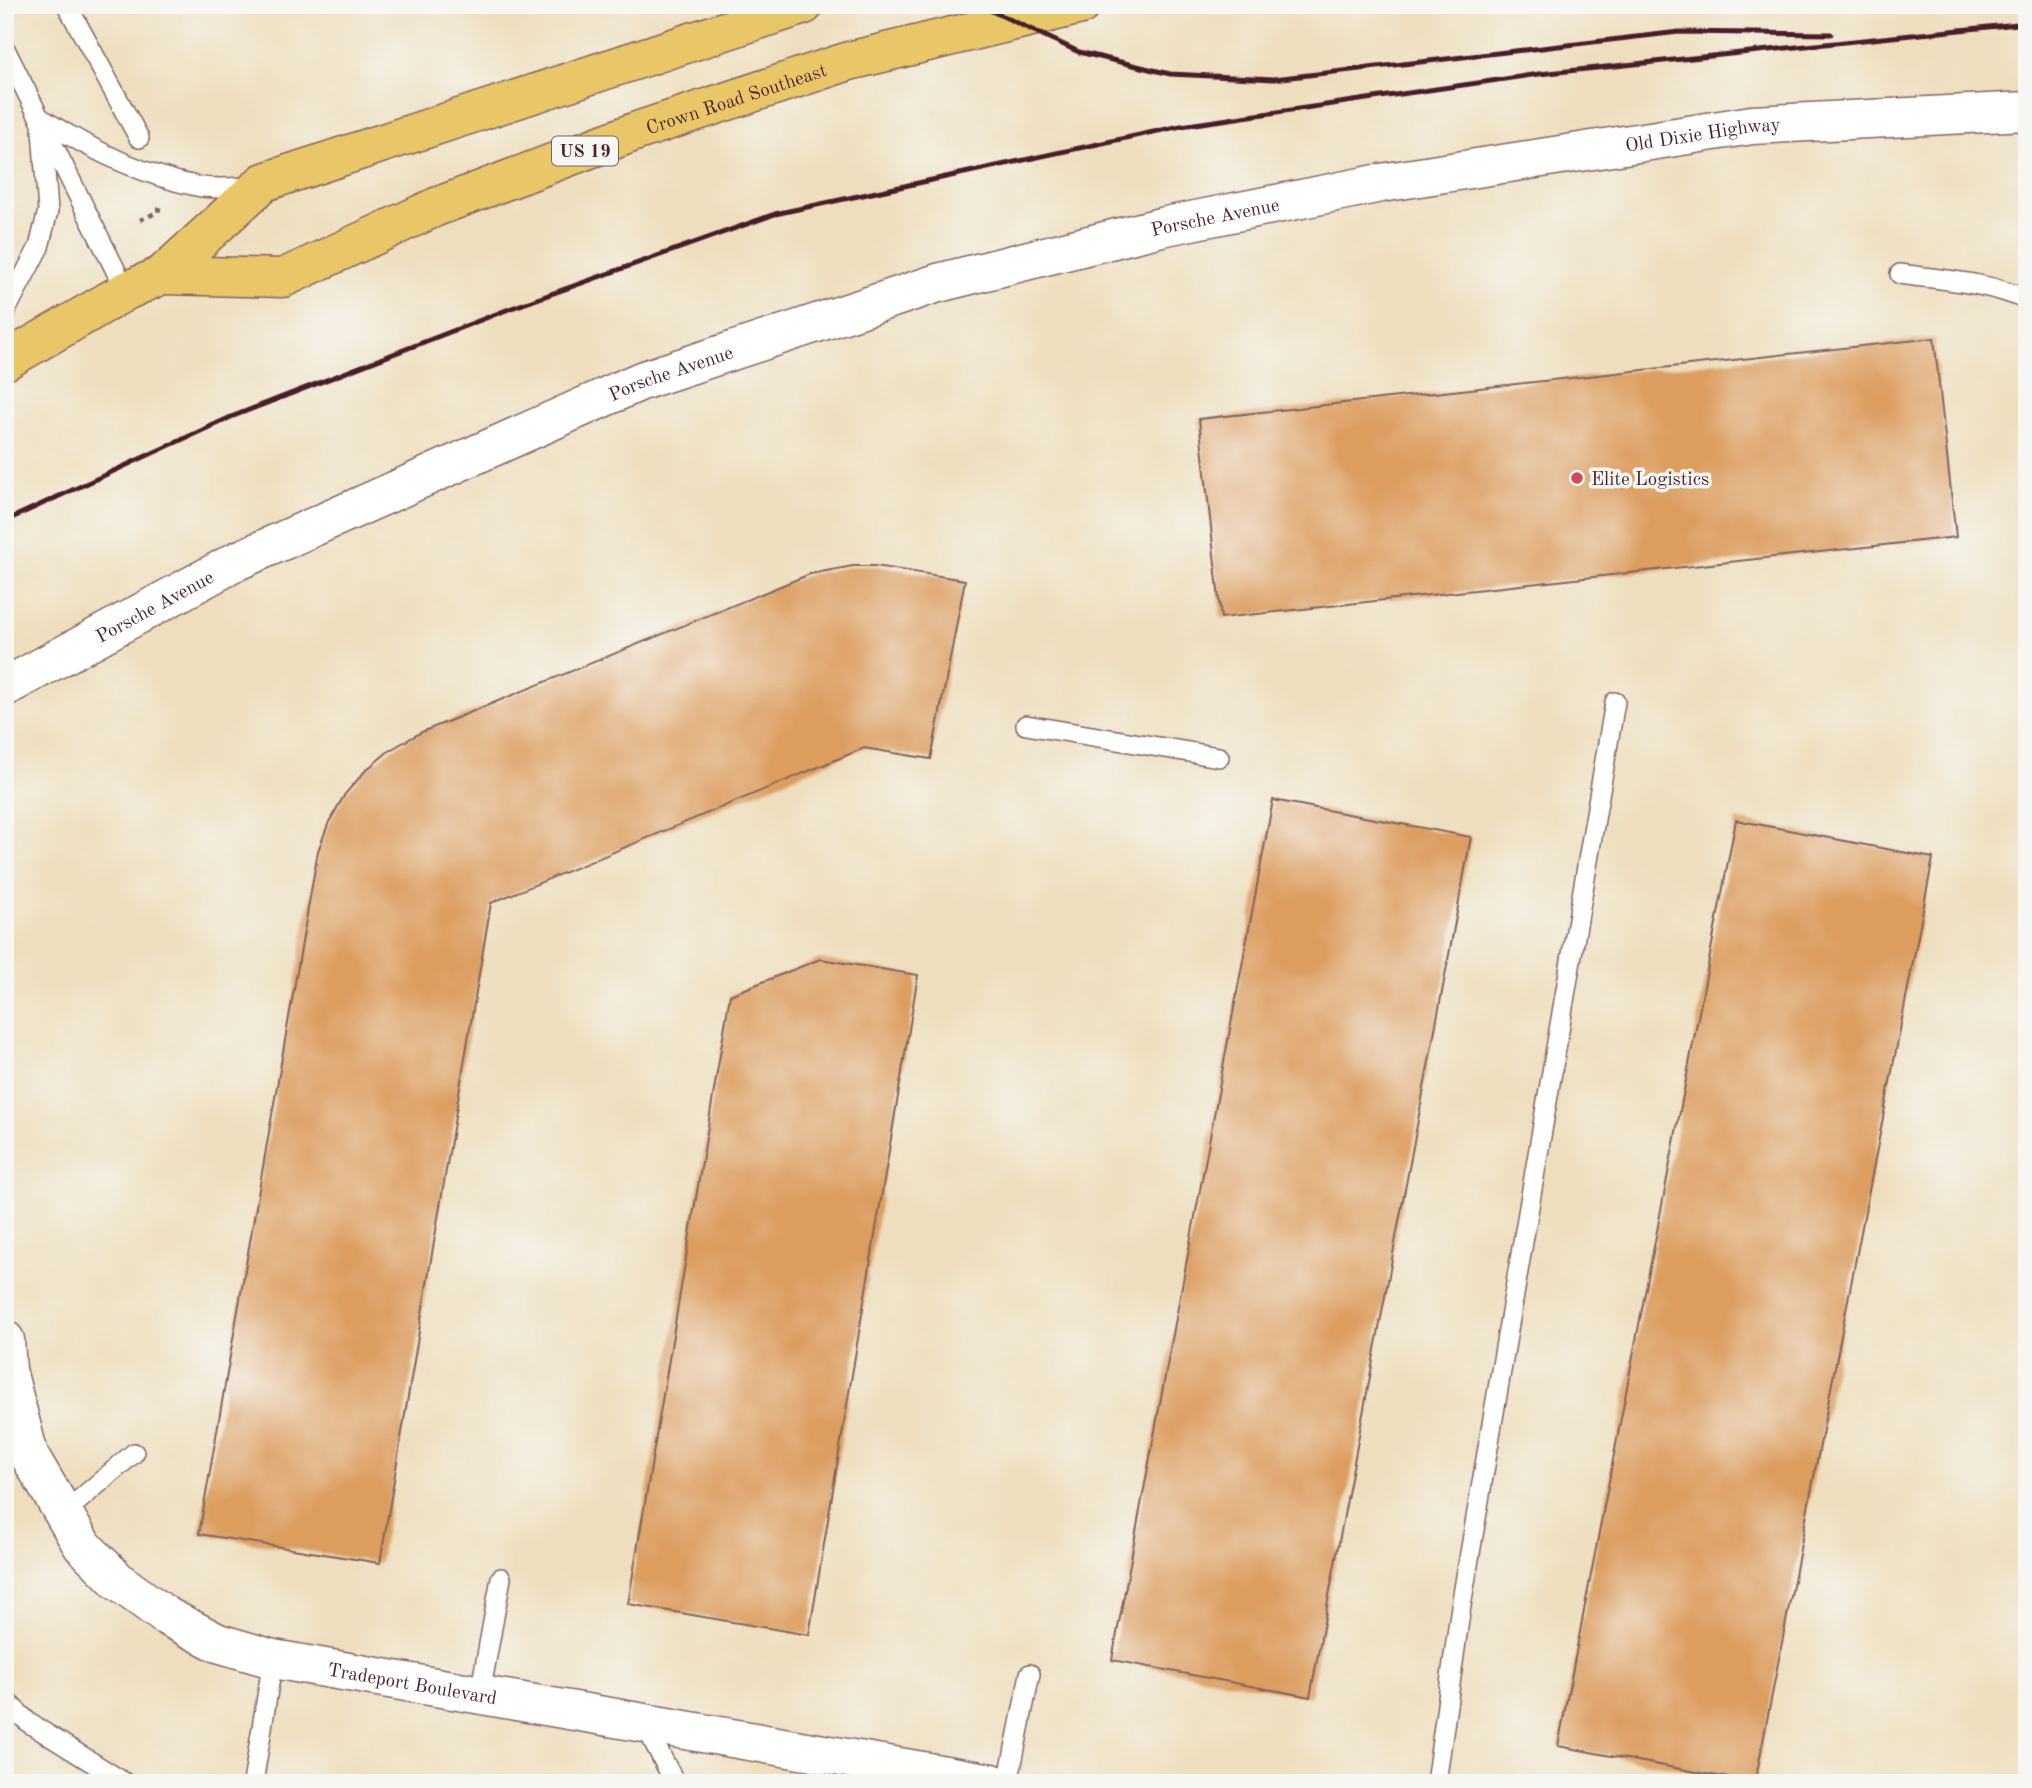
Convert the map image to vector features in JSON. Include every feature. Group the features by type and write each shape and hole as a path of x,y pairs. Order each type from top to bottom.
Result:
{"main road":[{"name":"Crown Road Southeast","path":"5,361 126,291 162,275 259,187 277,178 804,5"},
{"name":"Crown Road Southeast","path":"162,275 283,278 436,207 636,131 849,61 1081,5"}],"street":[{"name":"Old Dixie Highway","path":"1381,183 1752,125 2027,111"},
{"name":"Porsche Avenue","path":"5,687 237,561 641,381 938,283 1161,227 1381,183"},
{"name":"Tradeport Boulevard","path":"5,1340 7,1370 29,1455 82,1545 119,1582 166,1616 218,1643 273,1659 643,1722 868,1772 992,1783"}],"lane":[{"path":"67,5 139,138"},
{"path":"5,49 126,291"},
{"path":"41,118 96,150 169,178 198,187 259,187"},
{"path":"5,312 39,247 48,211 41,118"},
{"path":"1900,274 1967,283 2010,292 2027,300"},
{"path":"1436,1783 1464,1592 1615,702"},
{"path":"1026,726 1219,757"},
{"path":"64,1513 134,1453"},
{"path":"480,1694 501,1578"},
{"path":"253,1783 273,1659"},
{"path":"1008,1783 1030,1674"},
{"path":"5,1700 29,1723 125,1783"},
{"path":"643,1722 675,1783"}],"path":[{"path":"140,220 158,212 161,202"}],"building":[{"name":"Elite Logistics","path":"1934,338 1956,537 1221,618 1199,419"},
{"path":"853,566 875,566 965,580 931,759 864,748 491,903 380,1563 199,1534 318,851 329,822 345,794 366,770 390,750 422,732 810,574"},
{"path":"1273,800 1471,837 1310,1697 1112,1660"},
{"path":"1736,820 1933,858 1755,1783 1558,1746"},
{"path":"820,959 918,975 809,1635 628,1604 730,995"}],"railway":[{"path":"979,5 1079,52 1170,74 1274,79 1679,32 1831,34"},
{"path":"5,521 231,417 509,309 775,214 1181,126 1539,74 2027,23"}],"place":[{"name":"Elite Logistics","path":"1577,478"}]}
